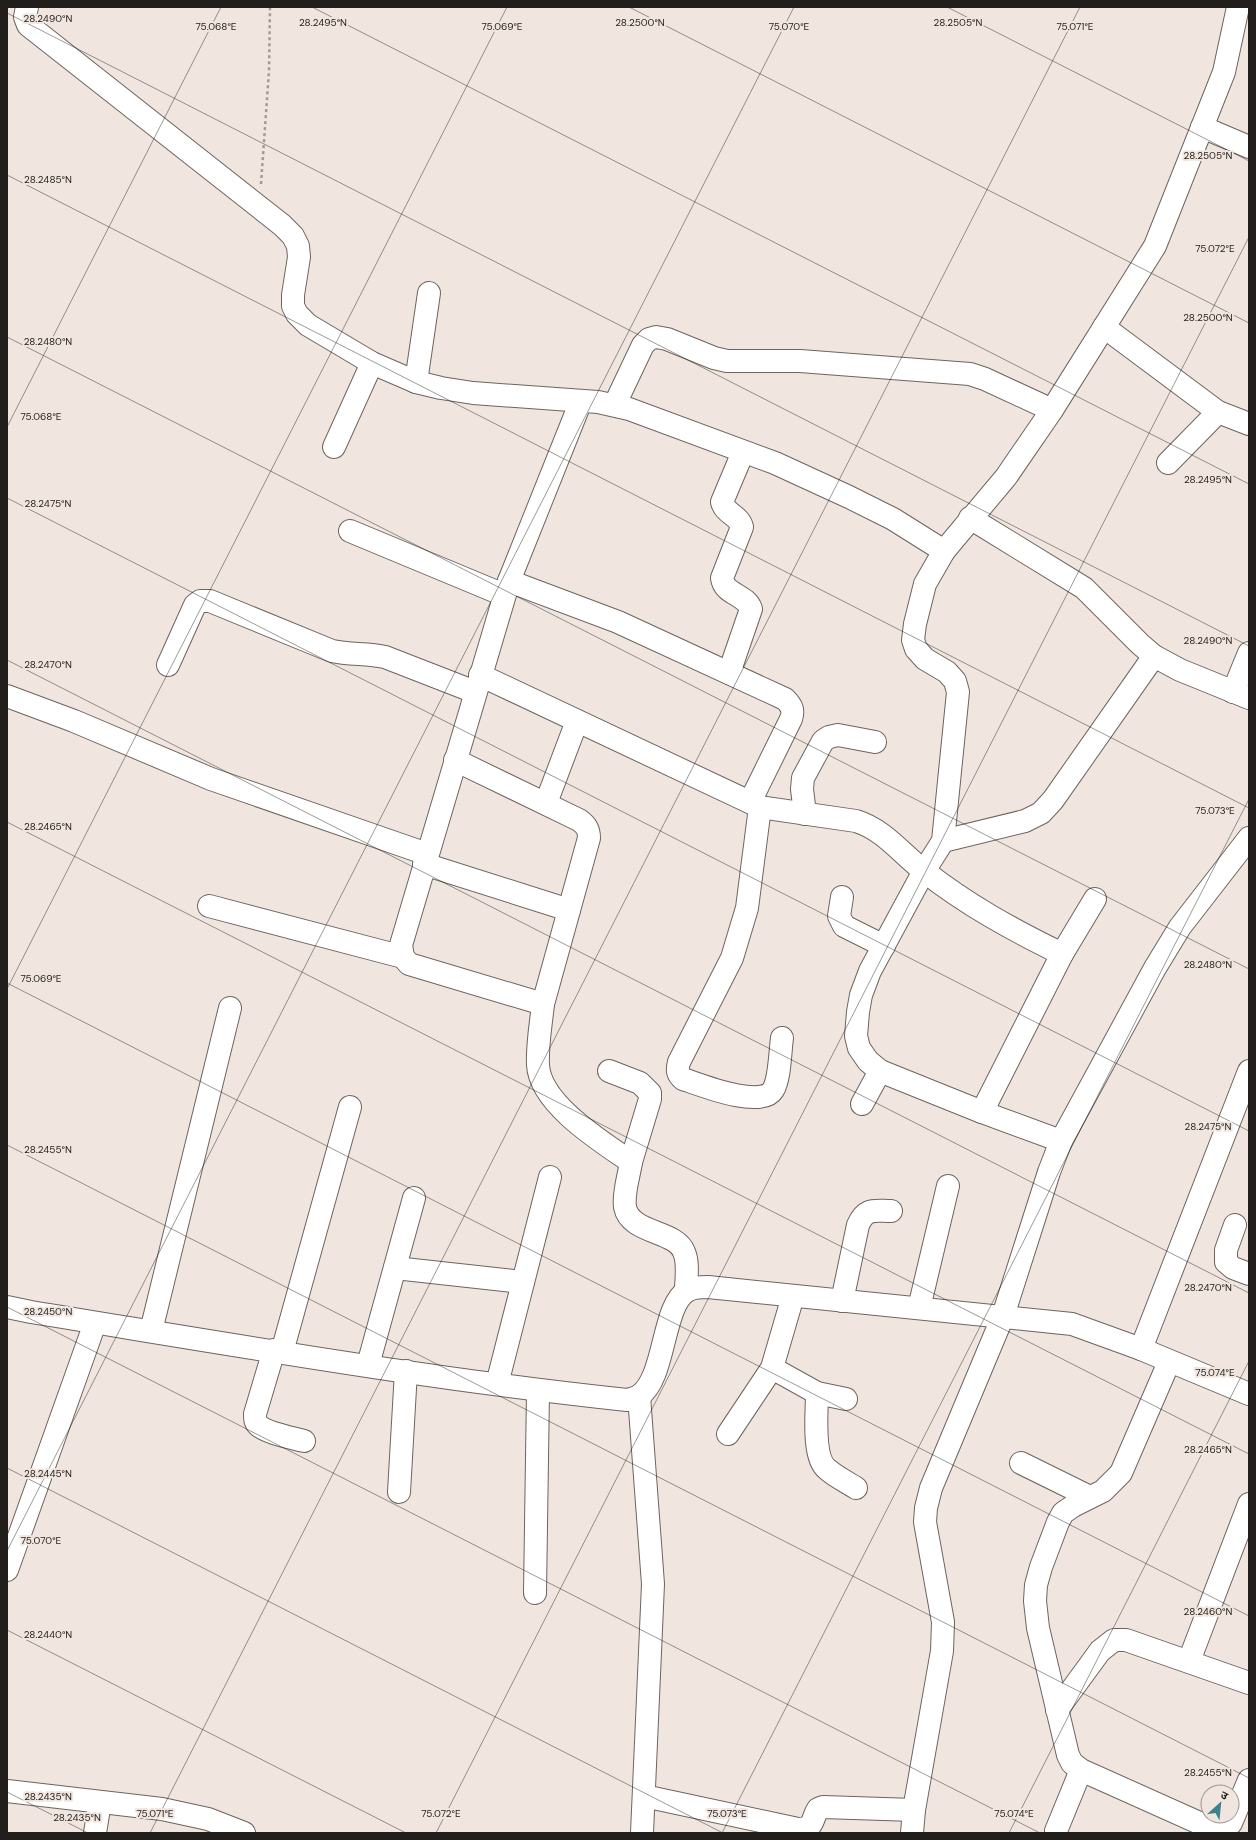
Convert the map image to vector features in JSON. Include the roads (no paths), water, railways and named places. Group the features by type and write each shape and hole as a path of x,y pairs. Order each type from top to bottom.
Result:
{"street":[{"path":"27,7 25,17 28,25 259,206 293,236 298,246 293,295 293,306 297,314 308,325 372,363 416,382 440,388 473,393 615,404 775,463 893,519 944,551"},
{"path":"1061,1141 982,1112 880,1071 868,1061 860,1048 856,1036 861,995 870,971 924,871 943,840 958,692 956,681 947,672 925,659 916,649 913,640 915,624 925,584 944,551 970,518 1006,477 1052,410 1155,246 1224,72 1238,7"},
{"path":"1202,128 1249,147"},
{"path":"416,382 429,293"},
{"path":"1104,327 1218,412 1249,424"},
{"path":"615,404 643,345 656,337 667,339 714,358 727,361 800,361 970,374 985,379 1052,410"},
{"path":"334,447 372,363"},
{"path":"543,1004 409,964 403,957 401,945 507,588 581,401"},
{"path":"1168,463 1218,412"},
{"path":"729,673 752,609 744,599 728,590 723,584 722,578 742,527 741,522 723,508 722,502 743,452"},
{"path":"970,518 1084,588 1154,656 1180,670 1241,695 1249,653"},
{"path":"350,531 507,588 618,622 785,699 792,706 793,713 791,720 755,804 747,908 732,958 679,1062 677,1068 678,1074 684,1079 743,1097 768,1095 773,1090 776,1082 782,1038"},
{"path":"168,665 195,605 200,601 210,601 332,651 345,654 373,654 478,684 577,721 755,804 867,824 879,832 924,871 986,915 1062,954"},
{"path":"943,840 1025,821 1041,813 1053,800 1154,656"},
{"path":"7,696 74,721 211,779 426,859 569,910"},
{"path":"546,803 577,721"},
{"path":"805,814 802,789 803,778 823,741 828,737 838,734 875,742"},
{"path":"455,760 579,820 589,831 589,838 543,1004 538,1065 541,1082 550,1094 580,1125 631,1162"},
{"path":"912,1833 914,1810 942,1651 943,1622 927,1542 925,1522 926,1508 931,1488 1003,1316 1049,1172 1061,1141 1155,968 1180,927 1249,838"},
{"path":"842,897 839,916 844,926 884,946"},
{"path":"982,1112 1062,954 1095,899"},
{"path":"209,906 403,957"},
{"path":"151,1331 230,1008"},
{"path":"1141,1349 1249,1070"},
{"path":"609,1071 640,1083 650,1093 650,1099 631,1162 625,1208 630,1217 638,1224 677,1242 684,1250 687,1259 686,1291"},
{"path":"862,1104 880,1071"},
{"path":"304,1441 259,1426 255,1420 255,1414 278,1351 350,1107"},
{"path":"497,1384 550,1177"},
{"path":"919,1308 948,1186"},
{"path":"368,1365 414,1198"},
{"path":"842,1301 858,1225 861,1218 865,1213 871,1211 891,1211"},
{"path":"1235,1225 1226,1250 1226,1262 1233,1268 1249,1274"},
{"path":"395,1268 523,1282"},
{"path":"7,1307 151,1331 538,1391 627,1400 638,1396 647,1388 654,1374 676,1302 686,1291 697,1287 708,1287 1072,1324 1141,1349 1169,1362 1249,1394"},
{"path":"728,1434 772,1368 793,1296"},
{"path":"7,1570 95,1322"},
{"path":"1169,1362 1121,1473 1103,1491 1073,1506 1063,1513 1056,1527 1036,1585 1035,1601 1038,1628 1068,1755 1072,1763 1081,1770 1200,1828 1215,1830 1227,1828 1249,1780"},
{"path":"772,1368 817,1393 846,1399"},
{"path":"399,1492 406,1371"},
{"path":"535,1593 538,1391"},
{"path":"817,1393 818,1450 821,1462 826,1469 856,1488"},
{"path":"638,1396 653,1584 642,1833"},
{"path":"1021,1463 1090,1497"},
{"path":"1189,1661 1249,1504"},
{"path":"1058,1710 1100,1651 1114,1640 1126,1640 1249,1683"},
{"path":"1056,1831 1081,1770"},
{"path":"7,1791 162,1809 208,1819 244,1833"},
{"path":"644,1796 798,1831 811,1826 818,1809 823,1806 914,1810"},
{"path":"95,1833 100,1802"}]}
